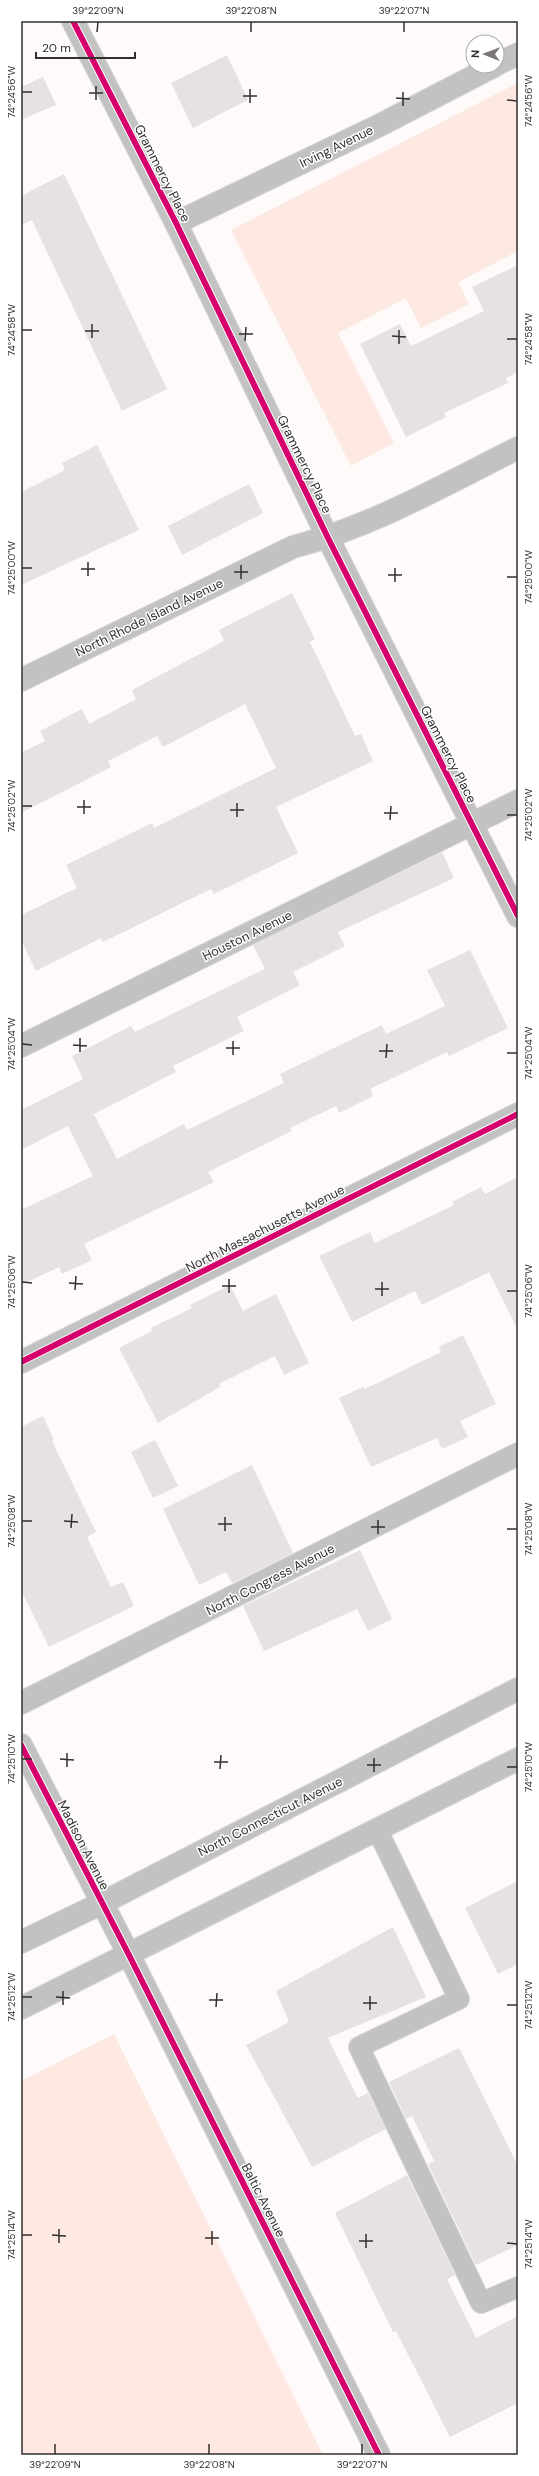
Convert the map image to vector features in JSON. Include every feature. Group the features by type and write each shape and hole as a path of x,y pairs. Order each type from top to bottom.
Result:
{"street":[{"name":"Grammercy Place","path":"73,21 176,223 328,538 518,916"},
{"path":"505,60 518,54"},
{"name":"Irving Avenue","path":"176,223 378,126 479,74"},
{"name":"North Rhode Island Avenue","path":"21,680 293,547 328,538 378,518 518,448"},
{"name":"Houston Avenue","path":"21,1046 473,824 518,800"},
{"name":"North Massachusetts Avenue","path":"21,1362 518,1114"},
{"name":"North Congress Avenue","path":"21,1703 518,1454"},
{"name":"North Connecticut Avenue","path":"21,1942 102,1903 518,1689"},
{"name":"Madison Avenue","path":"21,1746 129,1955"},
{"path":"21,2008 518,1759"},
{"name":"Baltic Avenue","path":"129,1955 379,2455"}],"lane":[{"path":"377,1830 459,1999 359,2047 481,2303 518,2287"}],"shaded area":[{"path":"518,83 518,251 458,282 469,304 421,328 406,298 338,333 394,443 351,466 231,230"},
{"path":"114,2034 323,2455 21,2455 21,2081"}],"building":[{"path":"227,55 248,100 193,128 171,83"},
{"path":"43,77 56,105 21,120 21,87"},
{"path":"64,174 167,389 122,411 32,220 21,225 21,196"},
{"path":"518,265 518,372 506,378 508,383 444,413 446,417 406,437 360,344 400,324 411,346 484,311 472,287"},
{"path":"97,445 139,530 21,585 21,492 65,470 62,463"},
{"path":"249,484 263,513 182,555 168,526"},
{"path":"292,593 315,639 310,642 355,736 361,734 373,761 276,807 298,853 214,894 211,889 103,942 101,938 36,971 21,940 21,915 77,888 66,865 152,823 154,828 276,768 245,704 163,747 157,736 108,761 111,767 21,813 21,753 45,741 40,731 82,709 89,724 136,699 132,690 224,641 219,630"},
{"path":"442,852 454,878 338,932 345,946 293,972 300,985 237,1017 244,1031 173,1066 176,1072 94,1114 117,1159 184,1124 187,1130 284,1083 280,1074 315,1057 382,1025 386,1034 445,1006 427,970 470,950 508,1028 449,1056 447,1052 370,1089 373,1096 339,1113 336,1106 290,1128 292,1131 208,1172 214,1182 84,1244 92,1260 62,1274 59,1267 21,1285 21,1210 93,1176 68,1126 21,1150 21,1110 83,1079 72,1056 131,1026 135,1032 265,969 253,945"},
{"path":"518,1177 518,1330 489,1272 422,1305 415,1291 352,1322 319,1256 370,1232 375,1243 454,1205 452,1202 481,1187 485,1194"},
{"path":"230,1285 243,1311 276,1294 309,1363 284,1375 275,1356 219,1384 220,1387 158,1423 119,1348 152,1331 151,1328 192,1308 190,1305"},
{"path":"463,1335 496,1404 460,1421 468,1437 442,1449 437,1438 371,1467 339,1398 363,1387 365,1389 441,1352 439,1347"},
{"path":"43,1416 54,1440 52,1441 96,1532 87,1537 111,1587 123,1582 134,1606 49,1647 21,1590 21,1427"},
{"path":"155,1440 178,1486 153,1498 131,1452"},
{"path":"252,1465 293,1553 232,1583 226,1572 199,1585 163,1509"},
{"path":"360,1550 392,1619 368,1631 357,1609 264,1651 243,1606"},
{"path":"518,1881 518,1964 498,1974 465,1908"},
{"path":"393,1927 426,1997 328,2038 358,2098 368,2093 386,2129 312,2167 246,2045 289,2022 276,1991"},
{"path":"459,2048 518,2166 518,2245 476,2265 428,2164 434,2161 412,2116 406,2119 389,2082"},
{"path":"407,2175 455,2275 447,2279 476,2338 518,2316 518,2403 450,2437 396,2331 393,2332 335,2213"}],"cycle path":[{"path":"73,21 176,223 328,538 518,916"},
{"path":"21,1362 518,1114"},
{"path":"21,1745 129,1955 379,2455"}]}
